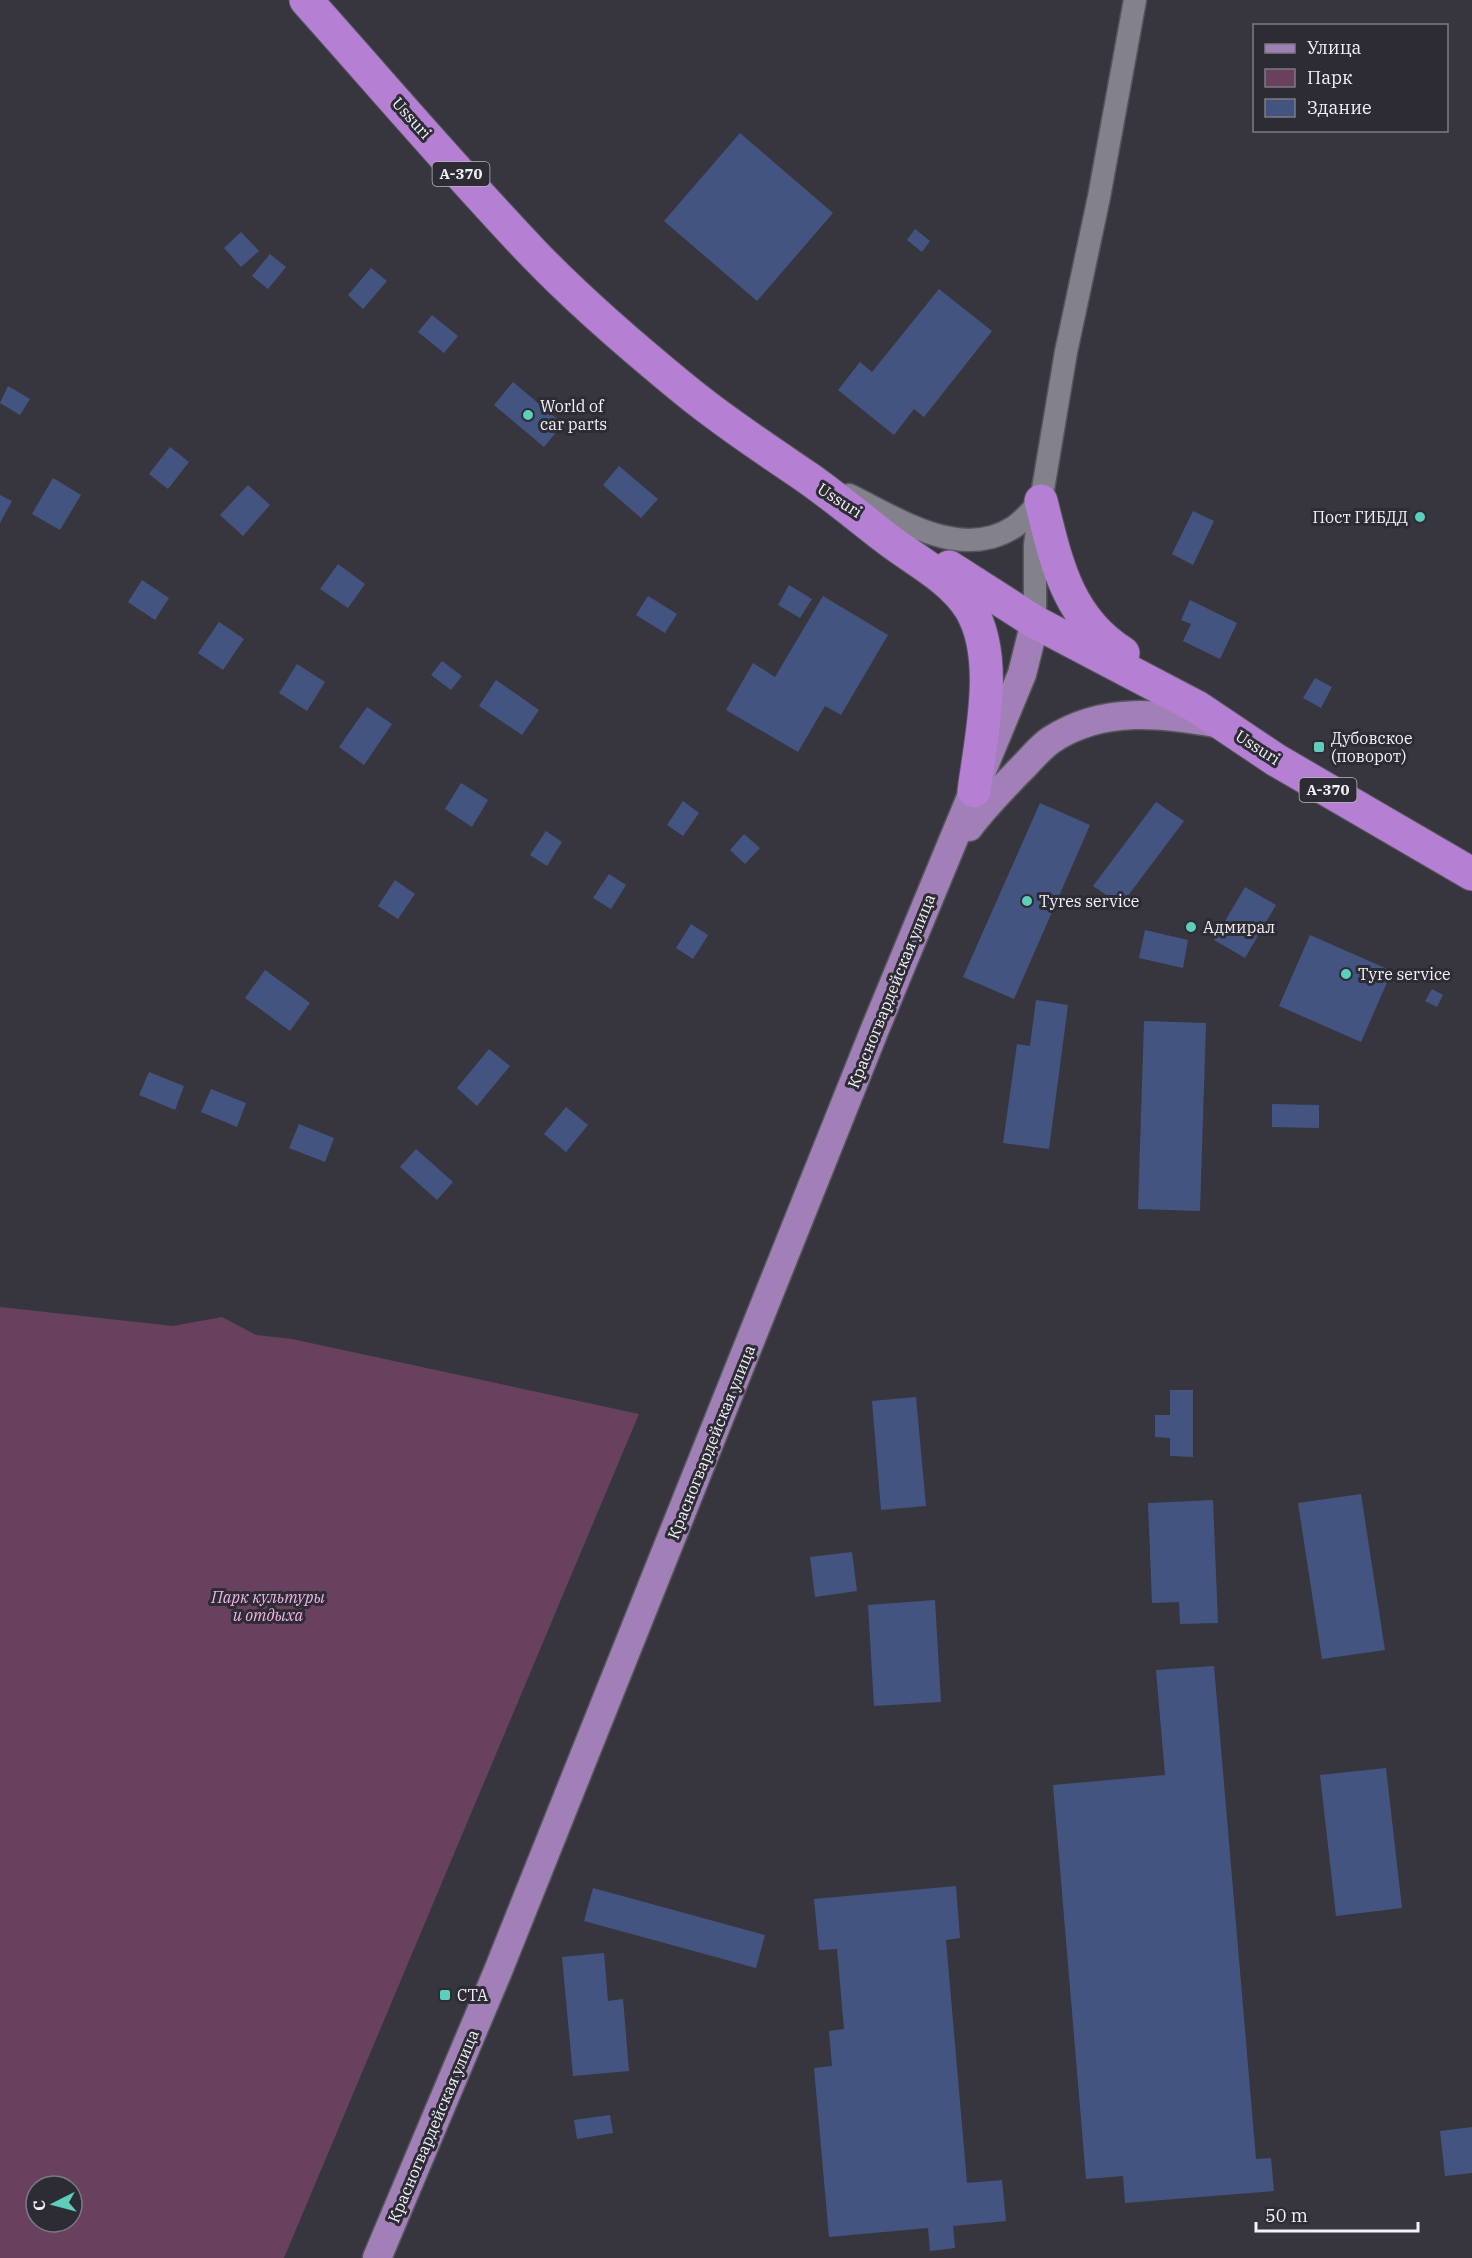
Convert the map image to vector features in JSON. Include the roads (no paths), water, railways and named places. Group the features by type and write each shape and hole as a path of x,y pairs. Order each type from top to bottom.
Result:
{"highway":[{"name":"Ussuri","path":"306,0 534,254 680,386 737,431 839,501 1035,622 1209,716 1276,760 1472,874"},
{"path":"839,501 887,540 939,575 961,596 971,610 980,631 986,692 974,791"},
{"path":"1041,501 1054,551 1073,603 1087,622 1111,645 1209,716"}],"main road":[{"name":"Красногвардейская улица","path":"376,2258 498,1971 875,1029 1022,674 1035,622"},
{"path":"945,861 983,807 1049,741 1076,725 1102,717 1160,714 1209,716"}],"street":[{"path":"1035,622 1035,545 1041,501 1066,352 1099,197 1135,0"},
{"path":"808,478 835,488 901,523 930,534 968,539 993,536 1014,527 1041,501"}],"place":[{"name":"World of car parts","path":"528,415"},
{"name":"Пост ГИБДД","path":"1420,517"},
{"name":"Дубовское (поворот)","path":"1319,747"},
{"name":"Tyres service","path":"1027,901"},
{"name":"Адмирал","path":"1191,927"},
{"name":"Tyre service","path":"1346,974"},
{"name":"СТА","path":"445,1995"}],"park label":[{"name":"Парк культуры и отдыха","path":"268,1606"}]}
